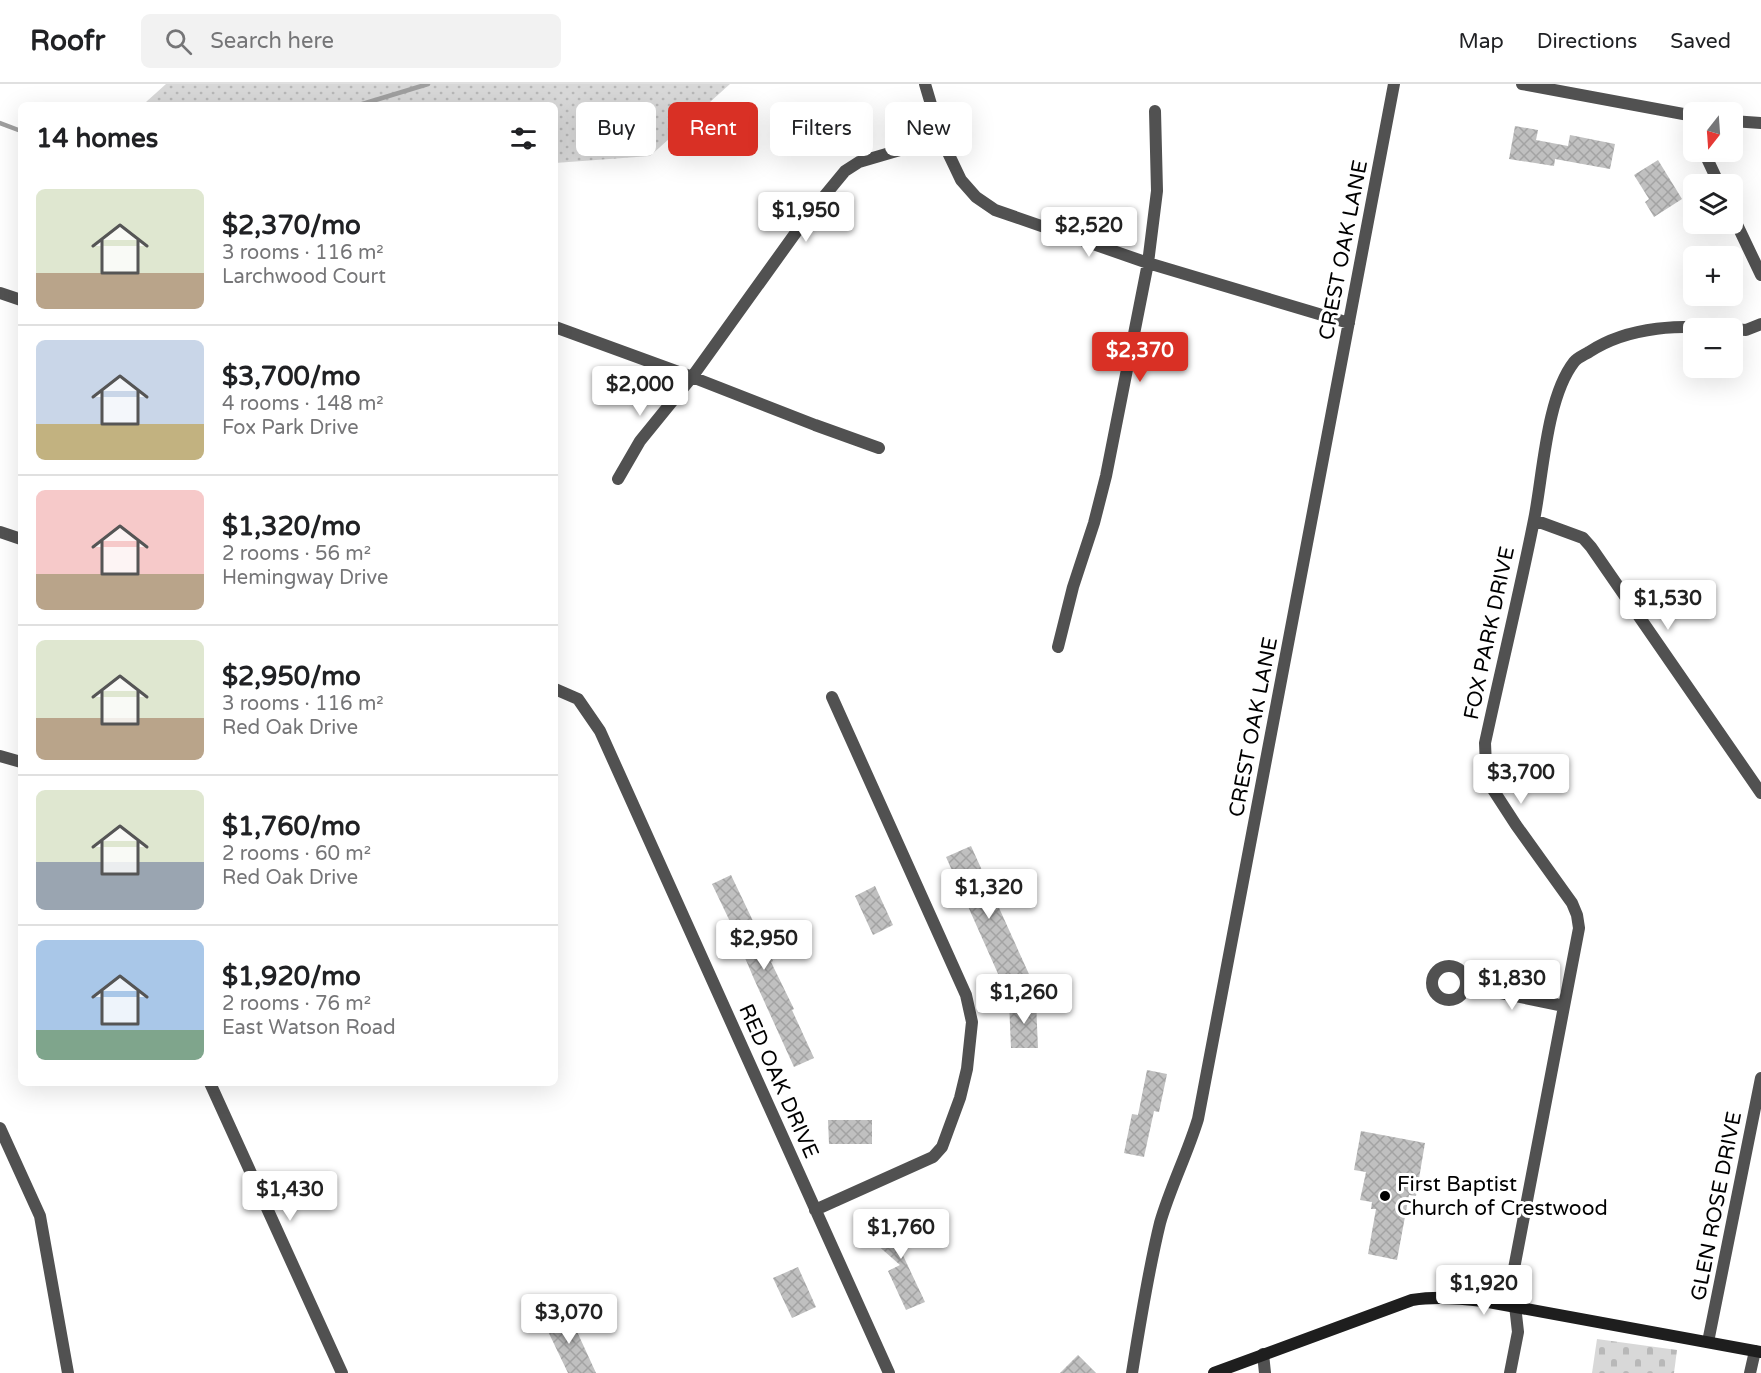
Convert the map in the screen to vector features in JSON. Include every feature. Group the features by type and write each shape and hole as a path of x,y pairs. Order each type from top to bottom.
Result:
{"street":[{"path":"926,84 931,102"},
{"name":"CREST OAK LANE","path":"1132,1373 1151,1263 1161,1221 1198,1119 1394,84"},
{"path":"1522,84 1683,115"},
{"path":"1058,647 1106,476 1148,263 1157,191 1155,111"},
{"path":"1743,122 1761,123"},
{"path":"618,479 640,441 692,376 807,216 845,171 859,162 885,154"},
{"path":"950,156 961,180 976,197 995,210 1148,263 1349,323"},
{"path":"1742,234 1761,275"},
{"path":"0,293 18,299"},
{"name":"FOX PARK DRIVE","path":"1743,330 1761,324"},
{"path":"558,328 692,376 879,448"},
{"name":"FOX PARK DRIVE","path":"1510,1373 1518,1332 1512,1279 1579,928 1572,903 1492,788 1486,766 1485,743 1534,520 1552,414 1560,386 1575,361 1600,345 1626,334 1683,328"},
{"path":"1534,520 1583,538 1591,547 1761,793"},
{"path":"0,532 18,537"},
{"name":"RED OAK DRIVE","path":"558,690 578,699 600,731 889,1373"},
{"path":"816,1210 933,1157 942,1147 960,1098 972,1022 966,994 832,697"},
{"path":"0,756 18,761"},
{"path":"1467,986 1564,1006"},
{"name":"GLEN ROSE DRIVE","path":"1708,1342 1761,1078"},
{"path":"211,1086 342,1373"},
{"path":"0,1128 40,1216 68,1373"},
{"path":"1214,1373 1412,1300 1427,1297 1448,1297 1516,1306 1758,1352 1750,1373"},
{"path":"1263,1354 1265,1373"}],"green space":[{"path":"166,84 730,84 710,102 668,102 668,140 656,151 656,102 576,102 576,156 650,156 558,163 558,102 146,102"},
{"path":"1597,1339 1677,1350 1674,1373 1592,1373"}],"building":[{"path":"1515,126 1538,130 1536,140 1568,146 1570,135 1615,144 1610,169 1555,159 1554,166 1509,159"},
{"path":"1658,160 1682,199 1654,217 1645,202 1649,199 1634,175"},
{"path":"971,846 1033,983 1007,994 946,857"},
{"path":"731,875 756,923 814,1058 794,1067 712,884"},
{"path":"875,886 893,925 873,935 855,896"},
{"path":"1009,1002 1036,1002 1038,1048 1011,1048"},
{"path":"1147,1070 1167,1074 1159,1112 1154,1111 1144,1157 1124,1153 1132,1114 1138,1115"},
{"path":"828,1120 872,1120 872,1144 829,1144"},
{"name":"First Baptist Church of Crestwood","path":"1361,1131 1425,1143 1416,1196 1409,1195 1397,1260 1368,1254 1376,1209 1371,1209 1372,1202 1360,1200 1366,1172 1354,1170"},
{"path":"901,1211 918,1225 899,1247 925,1302 906,1310 888,1271 900,1265 875,1243"},
{"path":"798,1267 816,1307 792,1318 773,1278"},
{"path":"568,1312 596,1373 568,1373 544,1323"},
{"path":"1078,1355 1096,1373 1060,1373"}],"waterway":[{"path":"369,102 428,84"},
{"path":"0,123 18,130"}],"place":[{"name":"First Baptist Church of Crestwood","path":"1385,1196"}]}
